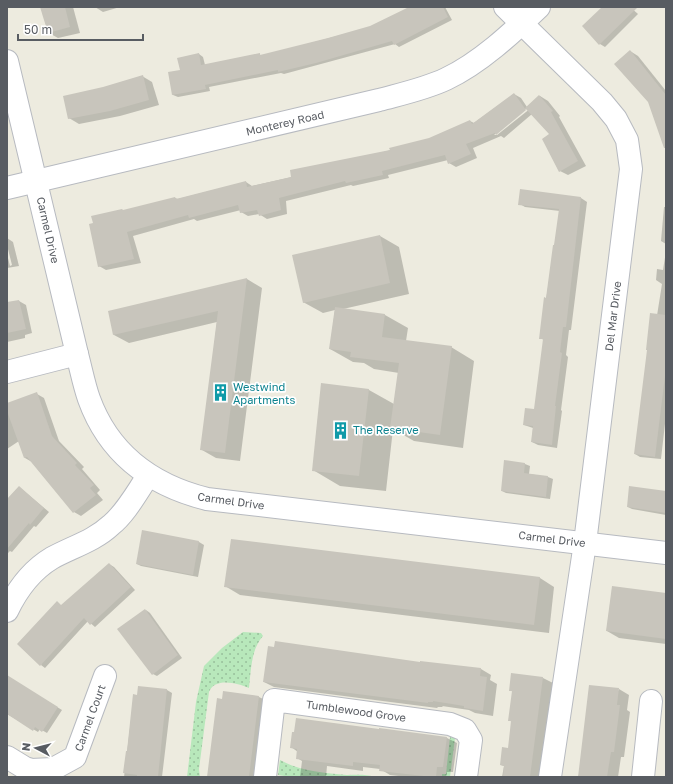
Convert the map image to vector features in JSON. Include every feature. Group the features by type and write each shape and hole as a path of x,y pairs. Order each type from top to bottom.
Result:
{"street":[{"name":"Del Mar Drive","path":"505,7 602,102 616,120 627,140 631,168 585,543 550,777"},
{"name":"Monterey Road","path":"7,188 419,89 466,69 521,24 539,7"},
{"name":"Carmel Drive","path":"7,61 89,399 102,427 121,453 148,476 185,494 207,500 666,553"},
{"path":"7,372 77,354"},
{"path":"7,611 19,590 35,570 53,558 86,543 112,525 131,502 148,476"},
{"name":"Carmel Court","path":"7,756 25,768 31,770 53,770 75,757 105,676"},
{"name":"Tumblewood Grove","path":"265,777 274,700 450,724 465,730 471,740 466,777"},
{"path":"642,777 651,701"}],"green space":[{"path":"243,632 261,633 263,636 256,647 254,654 249,688 239,684 227,682 216,684 212,687 209,692 199,769 200,777 187,777 196,702 204,666 222,648"},
{"path":"450,737 455,738 450,777 442,777 442,774 446,774"},
{"path":"280,760 296,767 312,771 375,777 291,777 278,775"}],"building":[{"path":"40,7 65,7 70,27 48,33"},
{"path":"409,7 443,7 448,17 394,45 392,41 316,63 278,72 278,70 205,85 206,89 172,95 168,72 180,70 177,58 199,53 201,65 260,53 260,55 370,26"},
{"path":"602,7 638,7 599,45 582,26"},
{"path":"630,50 666,95 666,148 664,148 648,102 614,64"},
{"path":"143,75 149,100 110,111 68,119 63,96 103,87"},
{"path":"514,93 526,110 496,135 495,133 466,144 471,154 448,164 445,155 382,171 383,175 346,183 345,181 279,198 281,210 259,216 257,210 240,213 238,205 189,218 188,215 127,232 134,259 98,267 89,224 93,223 91,216 123,210 175,197 176,199 246,181 247,187 291,177 290,170 390,150 389,148 429,138 470,120 472,124"},
{"path":"539,95 553,111 551,112 578,161 559,172 542,139 549,134 525,108"},
{"path":"520,189 581,197 566,327 563,327 560,352 562,353 555,406 552,445 531,442 533,426 523,425 525,408 534,409 543,339 539,339 544,297 546,298 559,209 518,205"},
{"path":"380,235 390,283 303,303 292,255"},
{"name":"Westwind Apartments","path":"247,278 225,453 200,450 218,311 113,335 108,311"},
{"path":"19,300 26,329 7,333 7,302"},
{"path":"335,307 385,314 382,337 452,346 440,435 390,428 399,363 350,357 351,352 329,349"},
{"path":"650,313 666,315 666,368 655,457 634,454"},
{"name":"The Reserve","path":"321,383 369,389 359,476 312,471"},
{"path":"37,392 52,436 77,463 75,465 94,485 90,488 96,495 73,513 27,457 24,458 7,411 7,403"},
{"path":"504,460 525,463 524,473 548,476 546,497 501,491"},
{"path":"19,486 44,508 7,549 7,499"},
{"path":"629,486 666,491 666,513 627,507"},
{"path":"142,530 199,541 193,575 136,564"},
{"path":"231,539 540,577 534,625 224,587"},
{"path":"109,563 131,587 90,625 84,618 40,666 17,644 57,601 61,605"},
{"path":"612,586 666,593 666,639 606,631"},
{"path":"145,609 178,655 152,675 117,629"},
{"path":"275,641 420,662 481,668 480,676 487,677 483,711 433,701 428,703 263,682 268,646 274,647"},
{"path":"511,673 543,677 530,777 503,777 504,766 500,765 502,747 508,748 511,721 508,721 512,691 509,691"},
{"path":"7,675 58,707 42,732 35,727 33,731 7,714"},
{"path":"589,685 619,688 617,705 620,705 614,752 611,752 607,777 578,777"},
{"path":"138,686 167,689 158,777 137,777 137,775 123,773 127,751 133,694 137,695"},
{"path":"223,691 259,696 249,777 207,777 217,698 222,699"},
{"path":"296,718 447,737 443,767 437,767 436,777 433,777 379,771 380,765 353,762 353,766 296,759 297,749 290,748"}],"place":[{"name":"Westwind Apartments","path":"220,393"},
{"name":"The Reserve","path":"340,430"}]}
